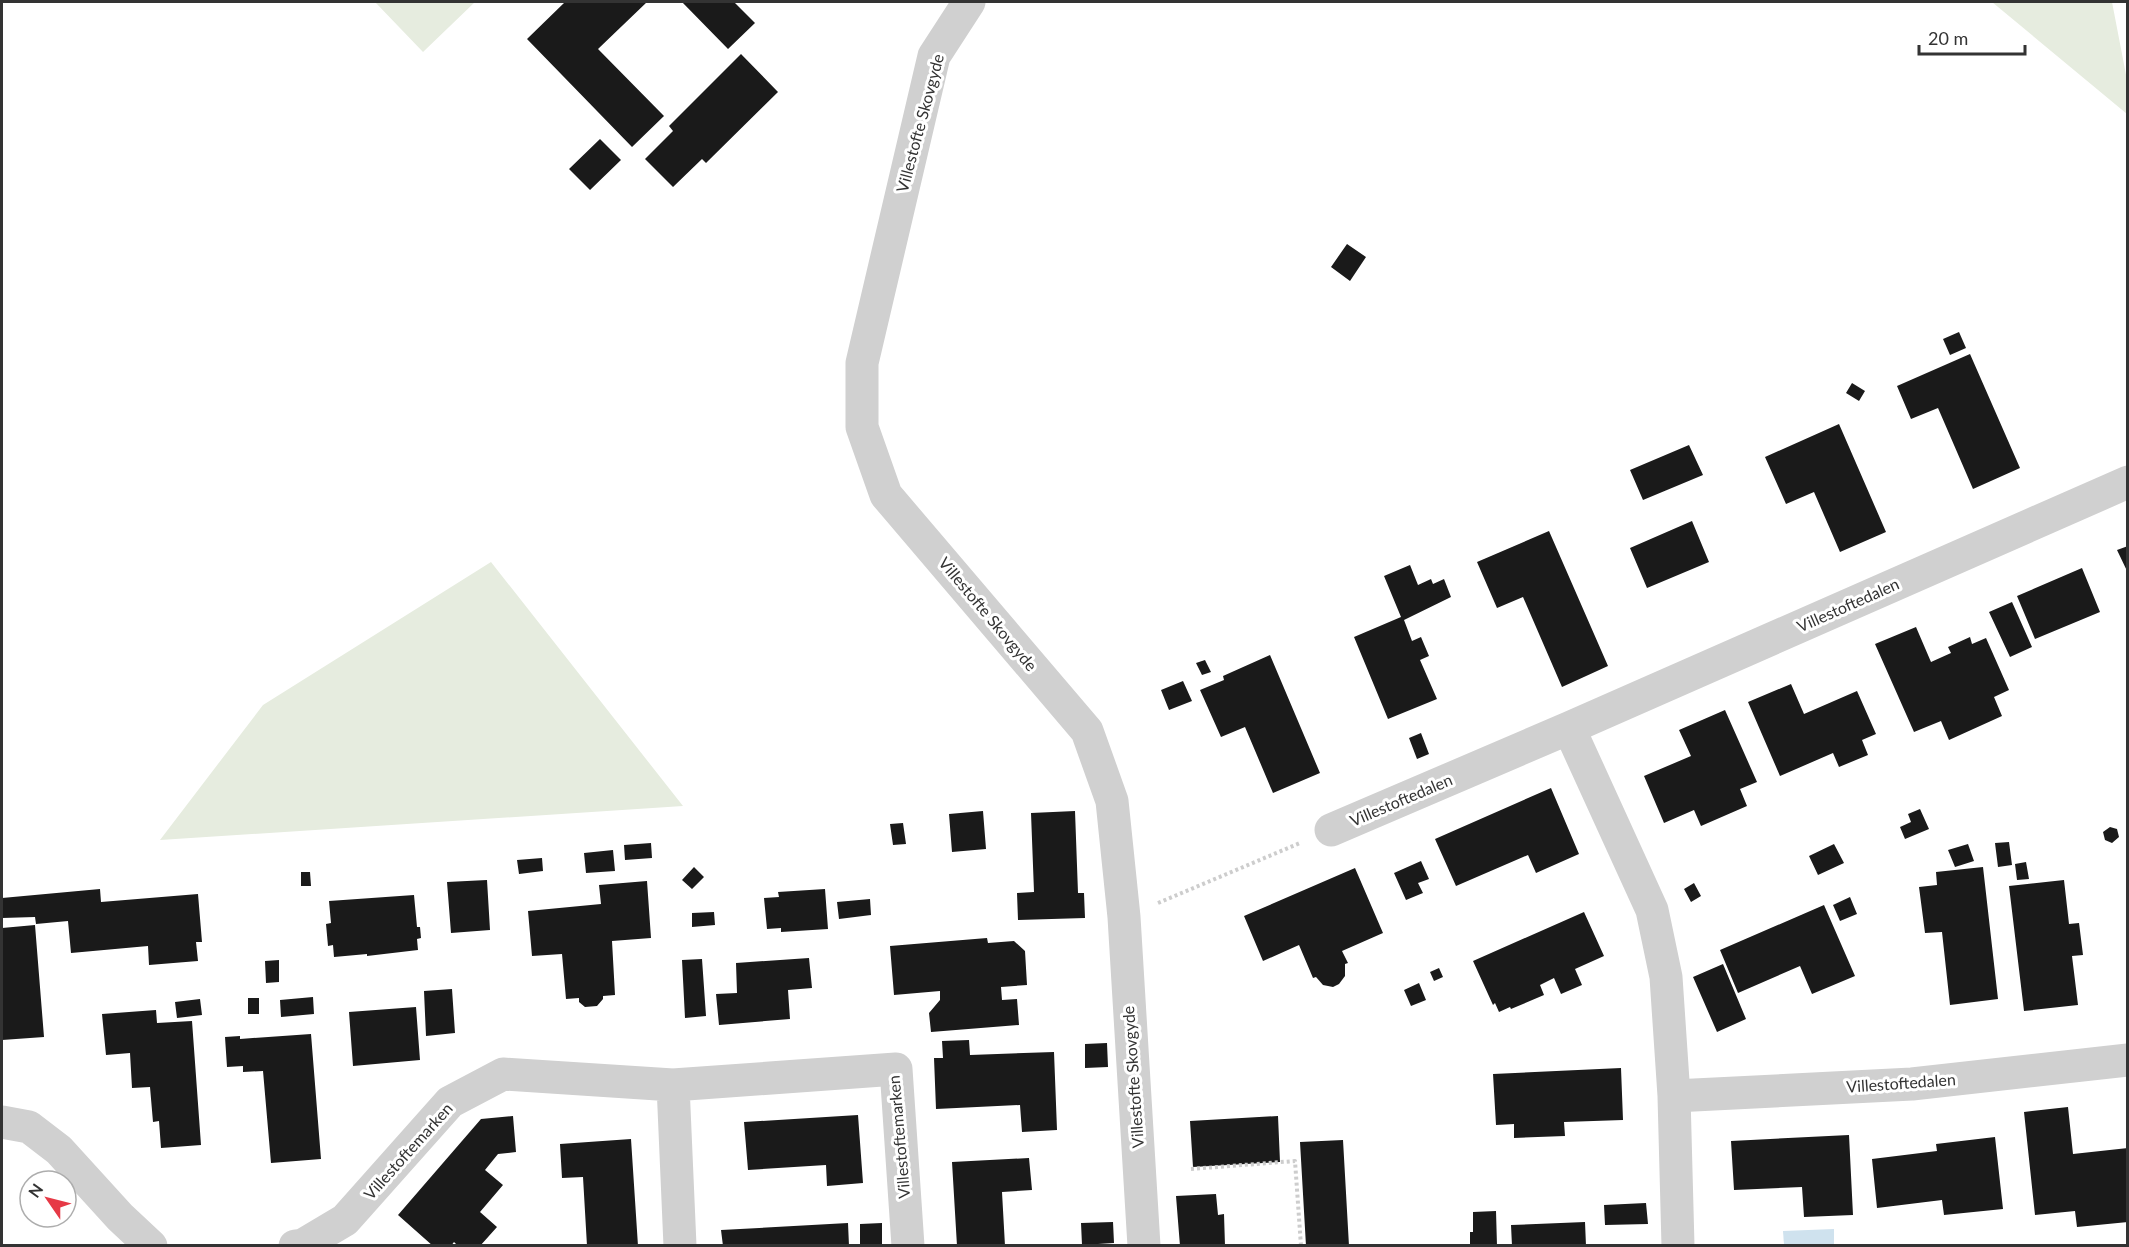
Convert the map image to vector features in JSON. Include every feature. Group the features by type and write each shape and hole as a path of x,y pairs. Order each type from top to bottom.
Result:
{"street":[{"name":"Villestofte Skovgyde","path":"969,2 934,56 862,363 862,427 886,495 1087,731 1112,801 1124,917 1144,1245"},
{"name":"Villestoftedalen","path":"1332,830 2127,482"},
{"path":"1569,728 1652,910 1666,977 1674,1096 1678,1245"},
{"name":"Villestoftedalen","path":"1674,1096 1912,1084 2127,1060"},
{"name":"Villestoftemarken","path":"295,1245 303,1245 345,1220 450,1102 503,1074 673,1085 896,1069 908,1245"},
{"path":"673,1085 680,1245"},
{"path":"2,1122 29,1127 59,1150 120,1217 152,1245"}],"path":[{"path":"1124,917 1332,830"},
{"path":"1191,1169 1295,1161 1301,1245"}],"shaded area":[{"path":"375,2 475,2 423,52"},
{"path":"1992,2 2112,2 2127,80 2127,114"},
{"path":"491,562 683,806 160,840 263,705"}],"water":[{"path":"1834,1229 1834,1245 1784,1245 1783,1231"}],"building":[{"path":"565,2 647,2 598,49 664,116 632,147 527,39"},
{"path":"682,2 734,2 755,23 728,49"},
{"path":"741,54 778,92 706,163 702,159 673,187 645,159 673,131 669,126"},
{"path":"600,139 621,160 590,190 569,169"},
{"path":"1347,244 1366,257 1350,281 1331,267"},
{"path":"1959,332 1966,348 1950,355 1943,339"},
{"path":"1970,354 2020,468 1973,489 1938,408 1911,419 1897,386"},
{"path":"1852,383 1865,391 1859,401 1846,393"},
{"path":"1839,424 1886,532 1840,552 1814,492 1786,504 1765,457"},
{"path":"1689,445 1703,475 1643,500 1630,470"},
{"path":"1692,521 1709,562 1647,588 1630,548"},
{"path":"1549,531 1608,666 1562,687 1523,597 1497,608 1477,562"},
{"path":"2128,546 2128,573 2117,550"},
{"path":"1410,565 1418,585 1431,579 1433,584 1444,579 1451,597 1404,620 1412,641 1421,637 1429,656 1420,660 1437,699 1388,719 1354,637 1401,617 1384,576"},
{"path":"2082,568 2100,612 2035,639 2017,596"},
{"path":"2012,602 2032,647 2010,657 1989,612"},
{"path":"1916,627 1931,662 1951,653 1948,647 1970,637 1972,644 1986,638 2009,690 1994,697 2002,716 1949,740 1941,721 1914,732 1875,644"},
{"path":"1270,655 1320,773 1273,793 1245,727 1221,737 1200,690 1224,680 1223,676"},
{"path":"1205,660 1211,672 1202,675 1196,663"},
{"path":"1183,681 1192,701 1169,710 1161,690"},
{"path":"1791,684 1804,714 1857,691 1876,734 1862,740 1868,755 1839,767 1833,753 1780,776 1748,702"},
{"path":"1725,710 1757,782 1740,789 1747,806 1701,826 1694,810 1664,823 1644,776 1691,756 1679,730"},
{"path":"1421,733 1429,754 1417,759 1409,738"},
{"path":"1551,788 1579,854 1536,873 1528,855 1456,886 1435,839"},
{"path":"1920,809 1929,829 1905,839 1900,827 1911,822 1908,814"},
{"path":"983,811 986,849 952,852 949,814"},
{"path":"1075,811 1078,893 1084,893 1085,918 1018,920 1017,893 1034,892 1031,813"},
{"path":"903,823 906,844 893,845 890,824"},
{"path":"2110,827 2117,829 2119,837 2112,843 2105,840 2103,832"},
{"path":"2009,842 2012,865 1998,867 1995,843"},
{"path":"651,843 652,858 625,860 624,845"},
{"path":"1834,844 1844,863 1818,875 1809,856"},
{"path":"1968,844 1974,861 1955,867 1948,850"},
{"path":"613,850 615,871 586,873 584,853"},
{"path":"542,858 543,871 519,874 517,860"},
{"path":"1421,861 1429,879 1418,883 1423,893 1406,900 1394,873"},
{"path":"2026,862 2029,879 2017,880 2015,864"},
{"path":"694,867 704,877 692,889 682,880"},
{"path":"1983,867 1998,999 1950,1005 1942,932 1925,933 1919,887 1937,885 1936,872"},
{"path":"1355,868 1383,933 1342,951 1348,963 1345,964 1345,976 1339,984 1333,987 1323,985 1316,977 1313,978 1299,945 1263,961 1244,916"},
{"path":"301,872 310,872 311,886 301,886"},
{"path":"487,880 490,930 451,933 447,882"},
{"path":"2064,880 2069,924 2079,923 2083,955 2072,956 2078,1005 2024,1011 2009,886"},
{"path":"647,881 651,938 612,941 615,995 603,996 597,1006 585,1007 579,1002 579,998 566,999 562,954 532,956 528,911 601,904 599,885"},
{"path":"1694,883 1701,896 1691,902 1684,889"},
{"path":"100,889 101,902 198,894 202,942 196,942 198,961 149,965 148,946 71,953 68,921 36,924 35,917 2,918 2,898"},
{"path":"825,889 828,929 781,932 781,928 767,929 764,898 779,897 778,892"},
{"path":"414,895 417,927 420,927 421,938 417,939 418,950 334,957 333,945 328,946 326,924 331,923 329,901"},
{"path":"1850,897 1857,914 1840,921 1833,905"},
{"path":"870,899 871,915 839,919 837,902"},
{"path":"1824,905 1855,976 1812,994 1800,966 1738,993 1720,950"},
{"path":"714,912 715,925 692,927 692,913"},
{"path":"1584,912 1604,956 1575,969 1582,985 1561,994 1554,978 1540,985 1544,995 1499,1012 1495,1003 1493,1005 1473,961"},
{"path":"35,925 44,1037 2,1040 2,928"},
{"path":"987,938 988,943 1014,941 1025,951 1027,985 1001,987 1002,1000 1017,999 1019,1025 931,1032 929,1013 940,1000 940,991 894,995 890,946"},
{"path":"809,958 812,988 788,990 790,1019 719,1025 716,994 737,993 736,963"},
{"path":"702,959 706,1016 685,1018 682,960"},
{"path":"279,960 279,982 266,983 265,961"},
{"path":"1723,964 1746,1019 1717,1032 1693,977"},
{"path":"1439,968 1443,977 1434,981 1430,972"},
{"path":"1419,983 1426,1000 1411,1006 1404,990"},
{"path":"452,989 455,1033 426,1036 424,991"},
{"path":"313,997 314,1014 281,1017 280,1000"},
{"path":"248,998 259,998 259,1014 248,1014"},
{"path":"200,999 202,1015 177,1018 175,1002"},
{"path":"416,1007 420,1060 353,1066 349,1012"},
{"path":"156,1010 157,1023 192,1021 201,1145 161,1148 159,1121 153,1122 150,1087 132,1088 130,1053 106,1055 102,1014"},
{"path":"311,1034 321,1159 271,1163 263,1071 243,1072 243,1066 227,1067 225,1037 240,1036 240,1039"},
{"path":"969,1040 970,1055 1054,1052 1057,1130 1022,1132 1020,1105 936,1109 934,1058 943,1058 942,1041"},
{"path":"1107,1043 1108,1067 1085,1068 1085,1044"},
{"path":"1621,1068 1623,1120 1564,1122 1565,1136 1514,1138 1514,1124 1496,1125 1493,1074"},
{"path":"2068,1107 2073,1154 2128,1148 2128,1222 2077,1227 2075,1211 2035,1215 2024,1112"},
{"path":"858,1115 863,1183 827,1186 826,1165 748,1170 744,1122"},
{"path":"513,1116 516,1152 498,1154 485,1170 503,1185 480,1212 497,1227 480,1246 458,1246 454,1242 451,1246 433,1246 398,1215 481,1119"},
{"path":"1278,1116 1280,1162 1193,1167 1190,1121"},
{"path":"1849,1135 1853,1215 1804,1217 1802,1187 1734,1190 1731,1141"},
{"path":"1995,1137 2003,1209 1944,1215 1942,1200 1877,1208 1872,1159 1937,1151 1936,1144"},
{"path":"631,1139 638,1246 587,1246 583,1177 562,1178 560,1144"},
{"path":"1343,1140 1349,1246 1306,1246 1300,1142"},
{"path":"1029,1158 1032,1190 1002,1192 1005,1246 957,1246 952,1162"},
{"path":"1216,1194 1218,1215 1224,1214 1225,1246 1180,1246 1176,1196"},
{"path":"1646,1203 1648,1224 1605,1225 1604,1205"},
{"path":"1496,1211 1497,1246 1470,1246 1473,1212"},
{"path":"1113,1222 1114,1243 1082,1245 1081,1223"},
{"path":"1585,1222 1586,1246 1512,1246 1511,1225"},
{"path":"848,1223 849,1246 723,1246 721,1230"},
{"path":"882,1223 882,1246 860,1246 860,1224"}]}
